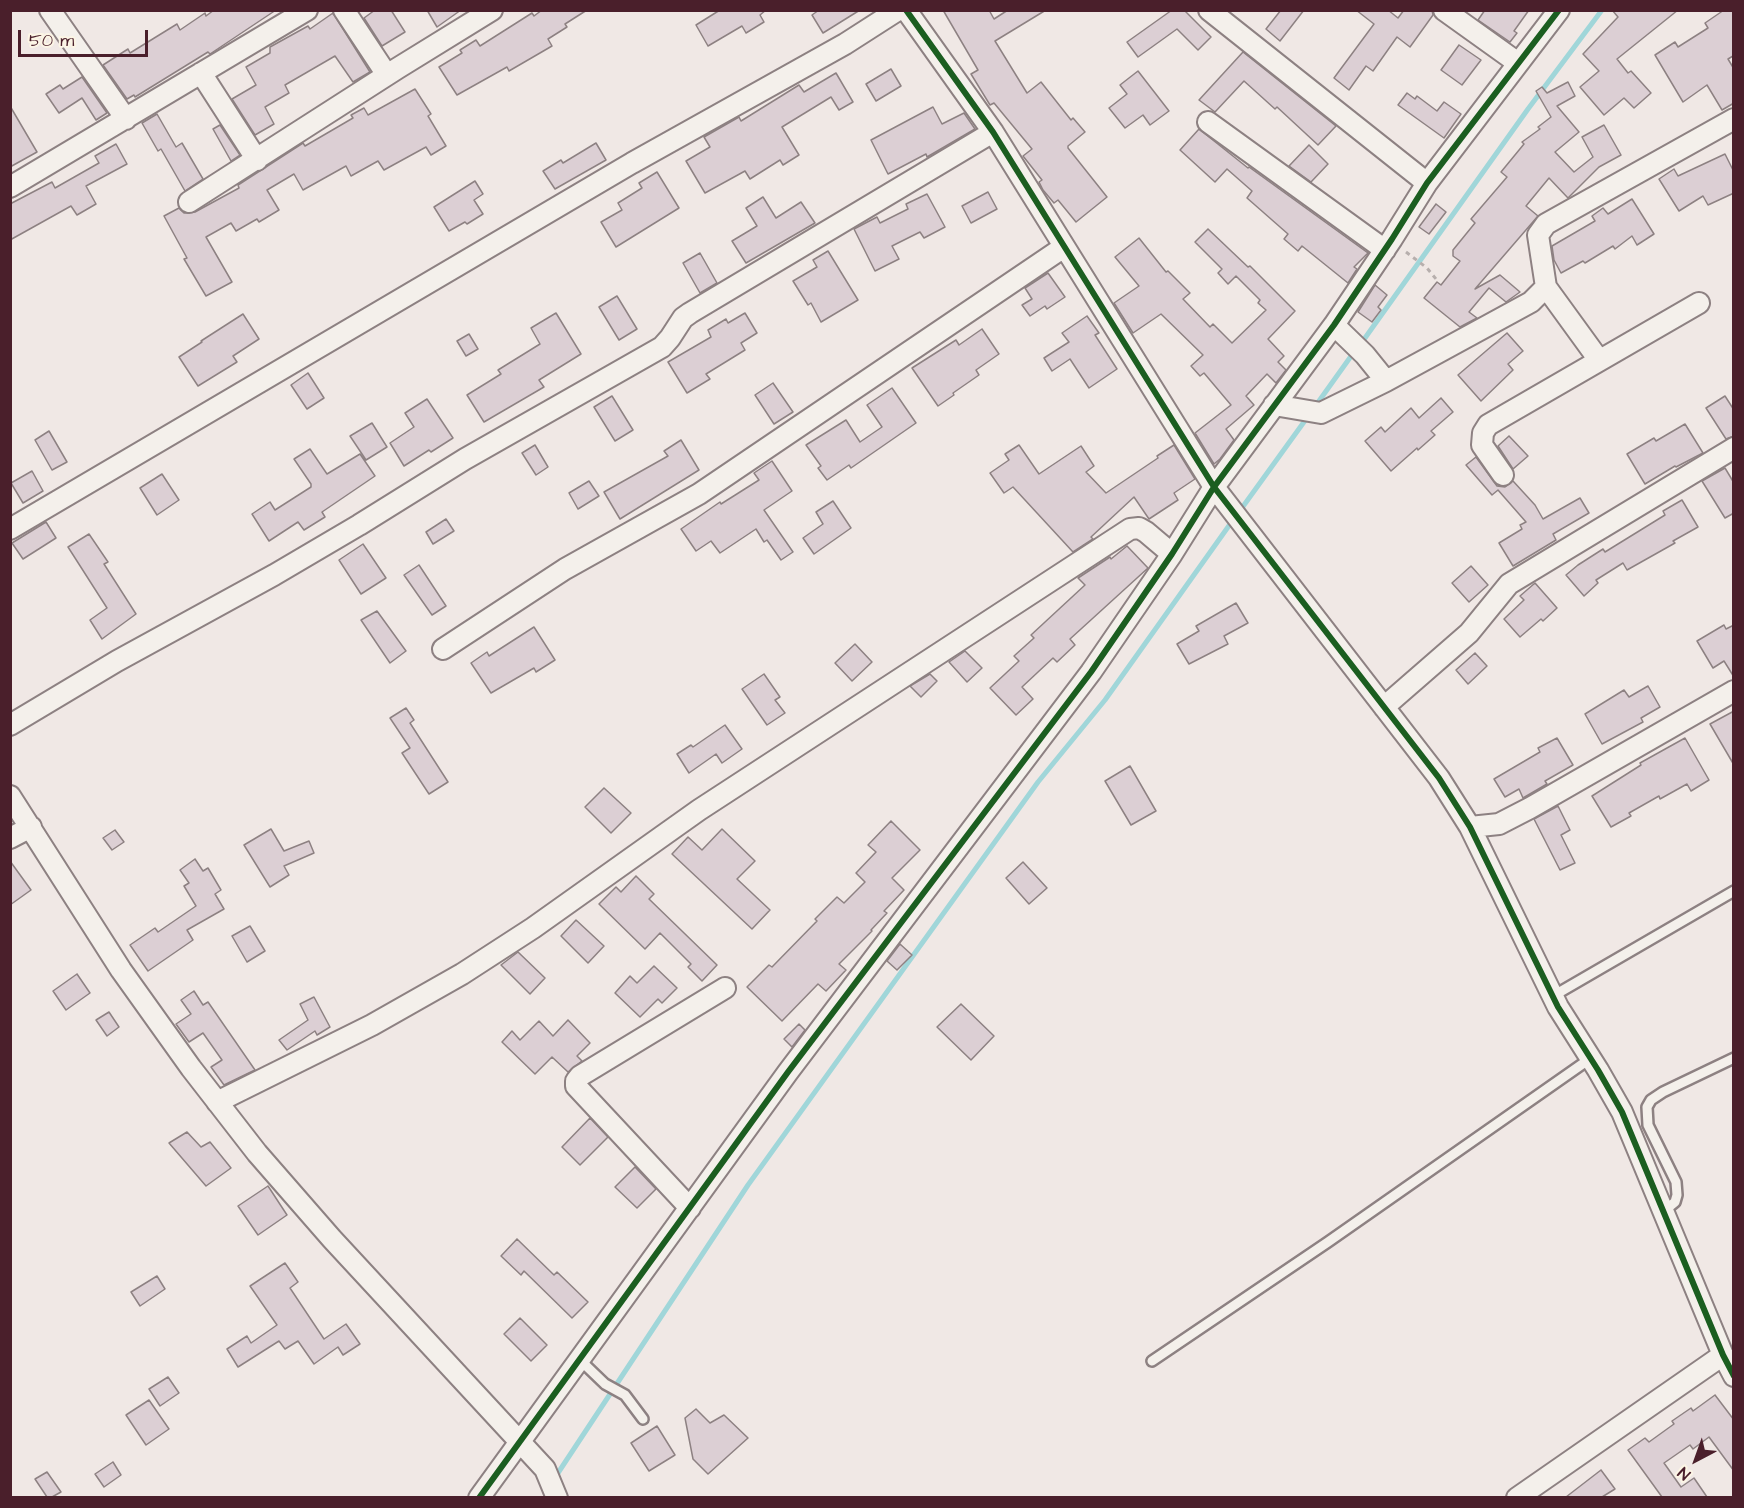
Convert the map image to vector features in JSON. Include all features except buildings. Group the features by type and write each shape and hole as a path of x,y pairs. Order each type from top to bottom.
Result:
{"street":[{"path":"50,10 126,119"},
{"path":"10,187 307,10"},
{"path":"344,10 387,75"},
{"path":"189,202 492,10"},
{"path":"10,529 622,169 845,44 898,10"},
{"path":"906,10 993,132 1214,487 1439,778 1470,827 1558,1007 1614,1096 1723,1355 1734,1376"},
{"path":"1209,10 1427,183"},
{"path":"1444,10 1518,63"},
{"path":"484,1495 519,1441 862,974 1091,672 1172,554 1214,487 1334,325 1427,183 1559,10"},
{"path":"201,73 257,160"},
{"path":"1599,360 1546,286 1538,235 1546,224 1734,119"},
{"path":"1208,122 1385,250"},
{"path":"10,725 117,661 214,609 359,525 465,459 662,347 683,318 690,313 993,132"},
{"path":"443,649 565,569 699,494 1064,247"},
{"path":"1274,405 1312,412 1386,381 1530,302 1546,286"},
{"path":"1503,475 1482,446 1485,428 1488,425 1699,303"},
{"path":"1334,325 1359,349 1386,381"},
{"path":"1384,706 1469,633 1509,584 1734,448"},
{"path":"217,1102 372,1025 462,974 533,928 699,810 1130,528 1139,528 1146,532 1172,554"},
{"path":"1470,827 1499,824 1734,691"},
{"path":"10,796 150,1013 217,1102 257,1153 332,1239 545,1469 556,1497"},
{"path":"10,838 31,827"},
{"path":"690,1208 576,1086 576,1080 724,988"},
{"path":"1518,1497 1723,1355"}],"lane":[{"path":"1553,996 1734,891"},
{"path":"1152,1361 1328,1242 1591,1058"},
{"path":"1664,1211 1675,1202 1676,1182 1648,1125 1647,1107 1651,1100 1663,1092 1734,1058"},
{"path":"579,1359 605,1384 625,1395 643,1419"}],"path":[{"path":"1408,253 1436,279"}],"waterway":[{"path":"1360,345 1528,109 1602,10"},
{"path":"1314,408 1354,352"},
{"path":"1239,512 1309,415"},
{"path":"554,1479 748,1185 1038,782 1105,700 1233,520"}],"cycle path":[{"path":"906,10 993,132 1214,487 1439,778 1470,827 1558,1007 1622,1112 1723,1355 1734,1376"},
{"path":"479,1498 788,1072 1091,672 1172,554 1214,487 1334,325 1427,183 1559,10"}]}
